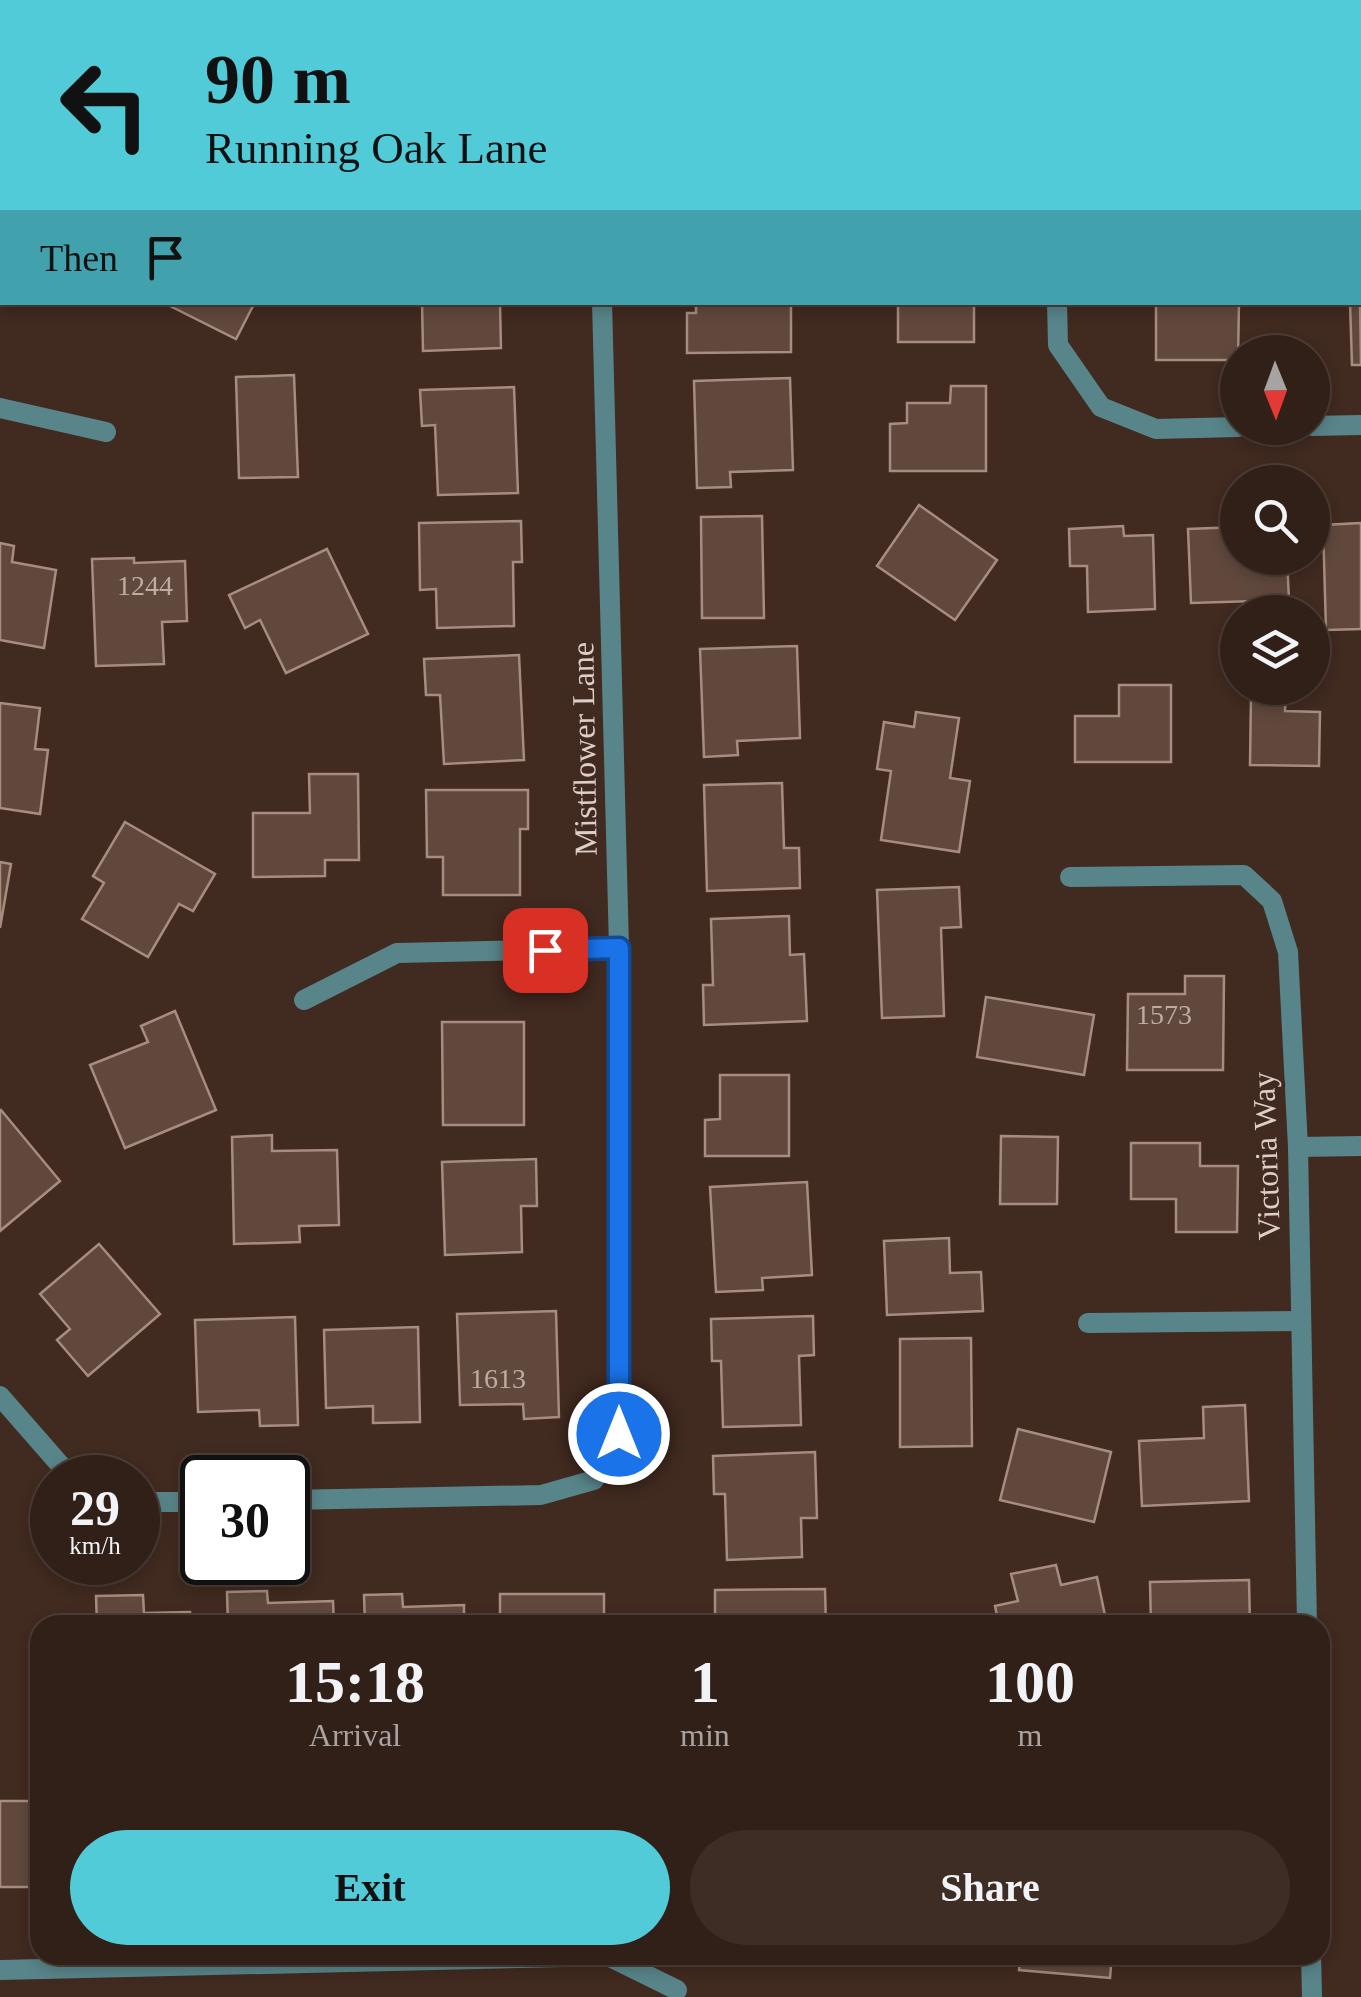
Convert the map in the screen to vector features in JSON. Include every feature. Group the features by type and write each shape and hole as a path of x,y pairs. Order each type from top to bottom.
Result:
{"street":[{"name":"Mistflower Lane","path":"310,1500 541,1495 594,1480 619,1434 619,948 602,305"},
{"path":"1057,305 1058,346 1100,407 1156,429 1220,427"},
{"path":"0,408 106,432"},
{"path":"1330,426 1361,425"},
{"name":"Victoria Way","path":"1070,877 1244,875 1272,901 1288,952 1298,1147 1307,1615"},
{"path":"304,1000 397,953 619,948"},
{"path":"1298,1147 1361,1146"},
{"path":"1088,1323 1301,1321"},
{"path":"0,1396 52,1455"},
{"path":"0,1970 217,1965"},
{"path":"627,1965 678,1990"},
{"path":"1311,1965 1312,1997"}],"building":[{"path":"168,305 253,305 236,339"},
{"path":"422,305 500,305 501,348 423,351"},
{"path":"696,305 791,305 791,352 687,353 687,313 696,313"},
{"path":"898,305 974,305 974,342 898,342"},
{"path":"1156,305 1239,305 1238,335 1220,335 1220,360 1156,360"},
{"path":"1350,305 1360,305 1361,365 1352,365"},
{"path":"294,375 298,477 239,478 236,377"},
{"path":"790,378 793,470 730,472 731,487 697,488 694,381"},
{"path":"951,386 986,386 986,471 890,471 890,424 907,423 907,403 950,403"},
{"path":"514,387 518,493 438,495 435,425 422,426 420,390"},
{"path":"919,505 997,560 955,620 877,566"},
{"path":"762,516 764,618 702,618 701,517"},
{"path":"521,521 522,562 513,562 514,626 437,628 436,589 420,590 419,523"},
{"path":"1361,523 1361,629 1330,630 1330,595 1325,595 1324,575 1330,575 1330,525"},
{"path":"1123,526 1124,536 1153,535 1155,609 1088,612 1087,566 1070,566 1069,529"},
{"path":"1220,528 1220,575 1288,575 1289,595 1220,595 1220,602 1191,603 1188,529"},
{"path":"0,543 14,546 12,562 56,570 44,648 0,640"},
{"path":"327,549 368,634 286,673 260,620 245,628 229,595"},
{"path":"134,558 134,563 185,561 187,621 162,622 164,664 96,666 92,559"},
{"path":"797,646 800,738 737,741 738,755 704,757 700,649"},
{"path":"519,655 524,760 444,764 440,695 426,695 424,659"},
{"path":"1119,685 1171,685 1171,762 1075,762 1075,716 1119,716"},
{"path":"0,703 40,708 35,749 48,750 40,814 0,808"},
{"path":"1251,705 1285,705 1285,711 1320,712 1319,766 1250,765"},
{"path":"916,712 959,718 950,778 970,781 959,852 881,840 891,771 877,769 884,722 914,727"},
{"path":"309,774 358,774 359,860 325,860 325,876 253,877 253,813 310,813"},
{"path":"782,783 784,848 799,848 800,888 707,891 704,785"},
{"path":"426,790 528,790 528,829 520,829 520,895 443,895 443,857 427,857"},
{"path":"125,822 215,874 193,911 179,904 148,957 82,919 104,883 93,876"},
{"path":"0,862 11,864 0,928"},
{"path":"959,887 961,927 941,928 944,1016 882,1018 877,890"},
{"path":"789,916 790,955 804,954 807,1021 704,1025 703,985 713,985 711,919"},
{"path":"1185,976 1224,976 1223,1070 1127,1070 1128,994 1185,994"},
{"path":"986,997 1094,1015 1084,1075 977,1057"},
{"path":"175,1011 216,1110 125,1148 90,1065 148,1042 141,1026"},
{"path":"442,1022 524,1022 524,1125 443,1125"},
{"path":"720,1075 789,1075 789,1156 705,1156 705,1120 720,1119"},
{"path":"0,1111 60,1181 0,1231"},
{"path":"272,1135 272,1151 337,1150 339,1225 299,1226 300,1242 234,1244 232,1137"},
{"path":"1001,1136 1058,1137 1057,1204 1000,1204"},
{"path":"1131,1143 1200,1143 1200,1166 1238,1166 1237,1232 1176,1232 1176,1199 1131,1199"},
{"path":"536,1159 537,1206 521,1206 522,1252 445,1255 442,1162"},
{"path":"807,1182 812,1275 762,1278 763,1290 716,1292 710,1187"},
{"path":"949,1238 950,1273 981,1272 983,1311 887,1315 884,1241"},
{"path":"99,1244 160,1314 88,1376 57,1340 70,1329 40,1294"},
{"path":"556,1311 559,1417 524,1419 523,1404 460,1405 457,1314"},
{"path":"813,1316 814,1355 799,1356 801,1425 723,1427 721,1361 712,1361 711,1319"},
{"path":"295,1317 298,1425 260,1426 259,1410 198,1412 195,1320"},
{"path":"418,1327 420,1422 373,1423 373,1406 326,1408 324,1330"},
{"path":"971,1338 972,1446 900,1447 900,1339"},
{"path":"1245,1405 1249,1501 1142,1506 1139,1441 1204,1438 1203,1407"},
{"path":"1018,1429 1111,1452 1094,1522 1000,1500"},
{"path":"815,1452 817,1518 801,1518 802,1557 727,1560 725,1494 714,1494 713,1456"},
{"path":"1056,1565 1061,1585 1097,1577 1105,1615 997,1615 995,1606 1018,1601 1011,1574"},
{"path":"1249,1580 1250,1615 1151,1615 1150,1582"},
{"path":"825,1589 826,1615 715,1615 715,1590"},
{"path":"267,1591 268,1603 333,1601 334,1615 228,1615 227,1592"},
{"path":"402,1594 403,1607 464,1605 464,1615 365,1615 364,1595"},
{"path":"500,1594 604,1594 604,1615 500,1615"},
{"path":"143,1595 144,1613 190,1615 97,1615 96,1596"},
{"path":"0,1801 30,1801 30,1887 0,1887"},
{"path":"1020,1965 1111,1965 1110,1978 1019,1970"}],"route":[{"path":"545,950 619,948 619,1434"}]}
